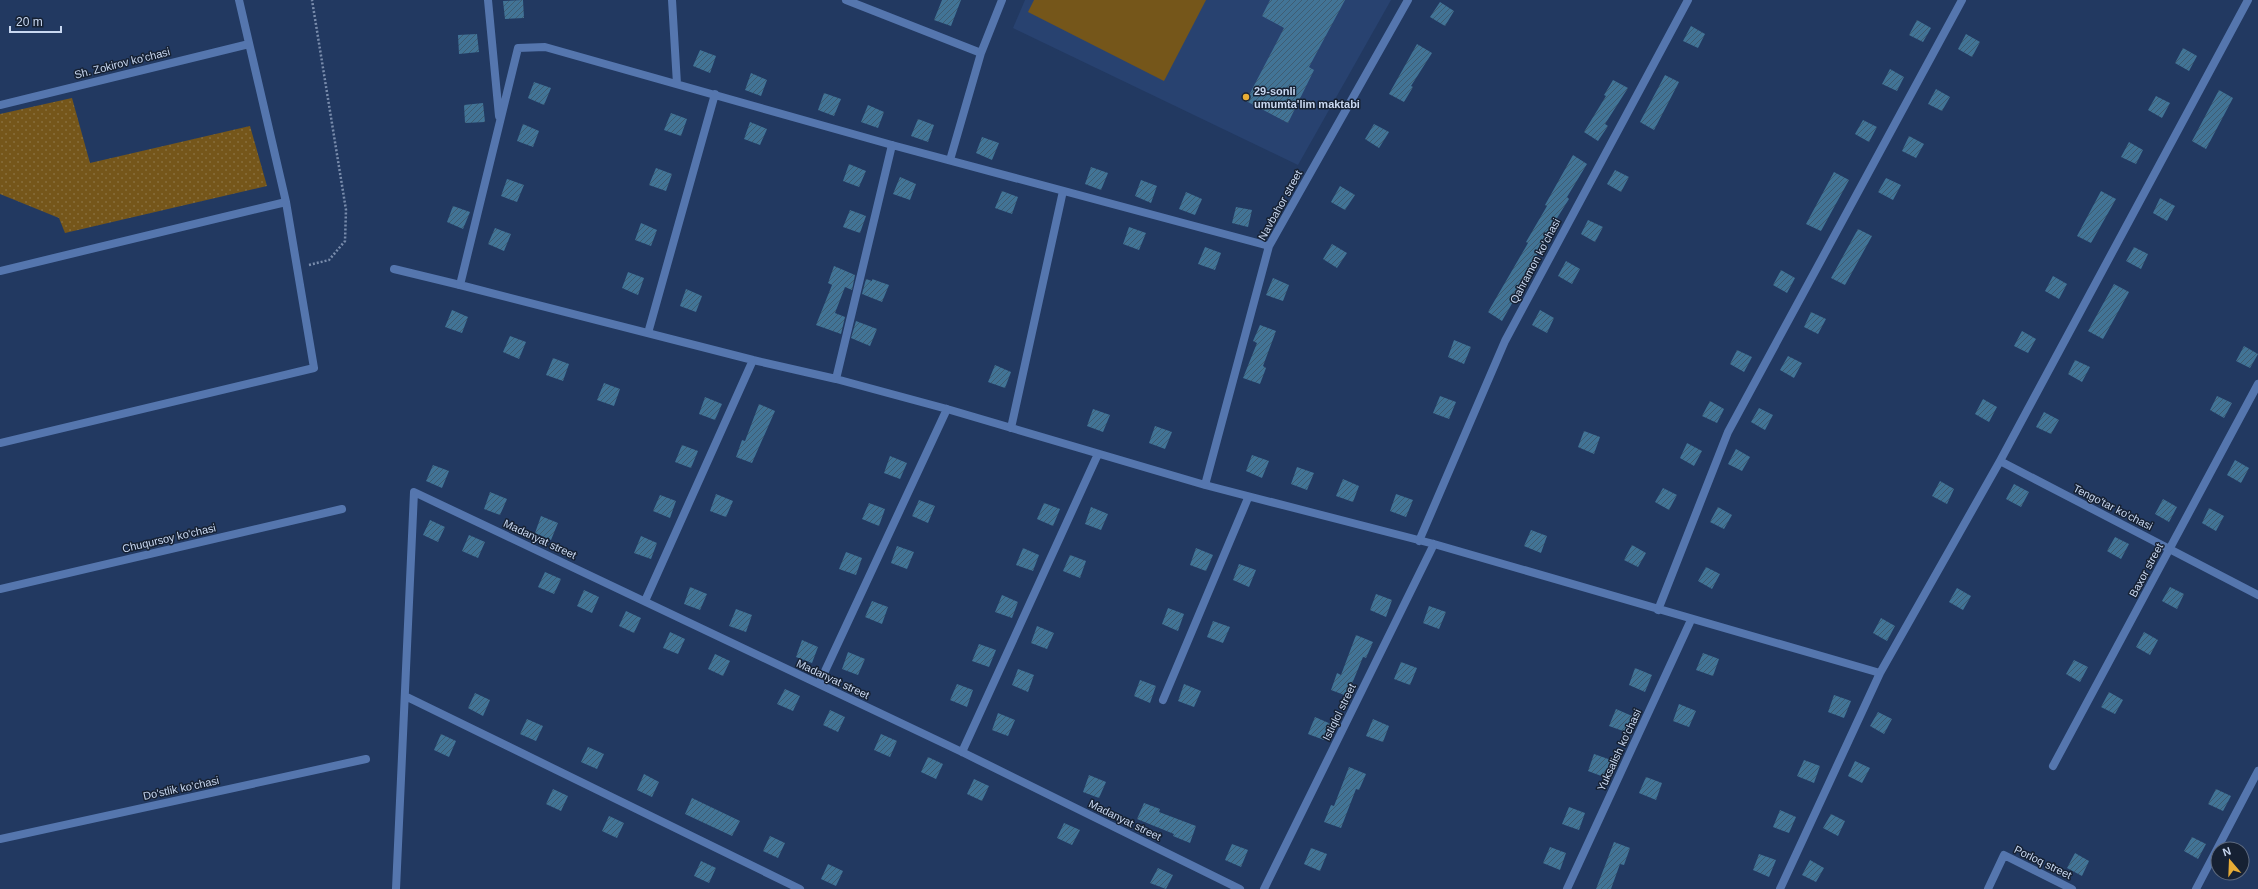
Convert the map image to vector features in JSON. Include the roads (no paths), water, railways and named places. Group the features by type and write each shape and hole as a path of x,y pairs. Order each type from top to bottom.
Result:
{"street":[{"path":"0,443 314,368 286,202 239,0"},
{"path":"488,0 499,123"},
{"path":"672,0 676,84"},
{"path":"846,0 981,53"},
{"path":"950,160 981,53 1002,0"},
{"name":"Navbahor street","path":"1205,486 1269,246 1408,0"},
{"name":"Qahramon ko'chasi","path":"1419,541 1505,341 1688,0"},
{"path":"1658,610 1728,432 1962,0"},
{"path":"1780,889 1880,673 2000,461 2248,0"},
{"name":"Sh. Zokirov ko'chasi","path":"0,105 249,44"},
{"path":"460,285 518,48 545,47 716,94 892,145 1269,246"},
{"path":"648,333 716,94"},
{"path":"836,379 892,145"},
{"path":"1011,428 1063,190"},
{"path":"0,271 286,202"},
{"path":"394,269 753,360 836,379 946,409 1248,498 1434,544 1692,620 1880,673"},
{"path":"645,601 753,360"},
{"name":"Baxor street","path":"2053,766 2258,384"},
{"path":"819,684 946,409"},
{"path":"962,752 1098,454"},
{"name":"Tengo'tar ko'chasi","path":"2000,461 2258,595"},
{"name":"Madanyat street","path":"405,696 414,492 962,752 1240,889"},
{"path":"1163,700 1248,498"},
{"name":"Chuqursoy ko'chasi","path":"0,589 342,508"},
{"name":"Istiqlol street","path":"1264,889 1434,544"},
{"name":"Yuksalish ko'chasi","path":"1567,889 1692,620"},
{"path":"396,889 405,696 800,889"},
{"name":"Do'stlik ko'chasi","path":"0,838 366,759"},
{"path":"2196,889 2258,771"},
{"name":"Porloq street","path":"1988,889 2004,855 2072,889"}],"place":[{"name":"29-sonli umumta'lim maktabi","path":"1246,97"}]}
